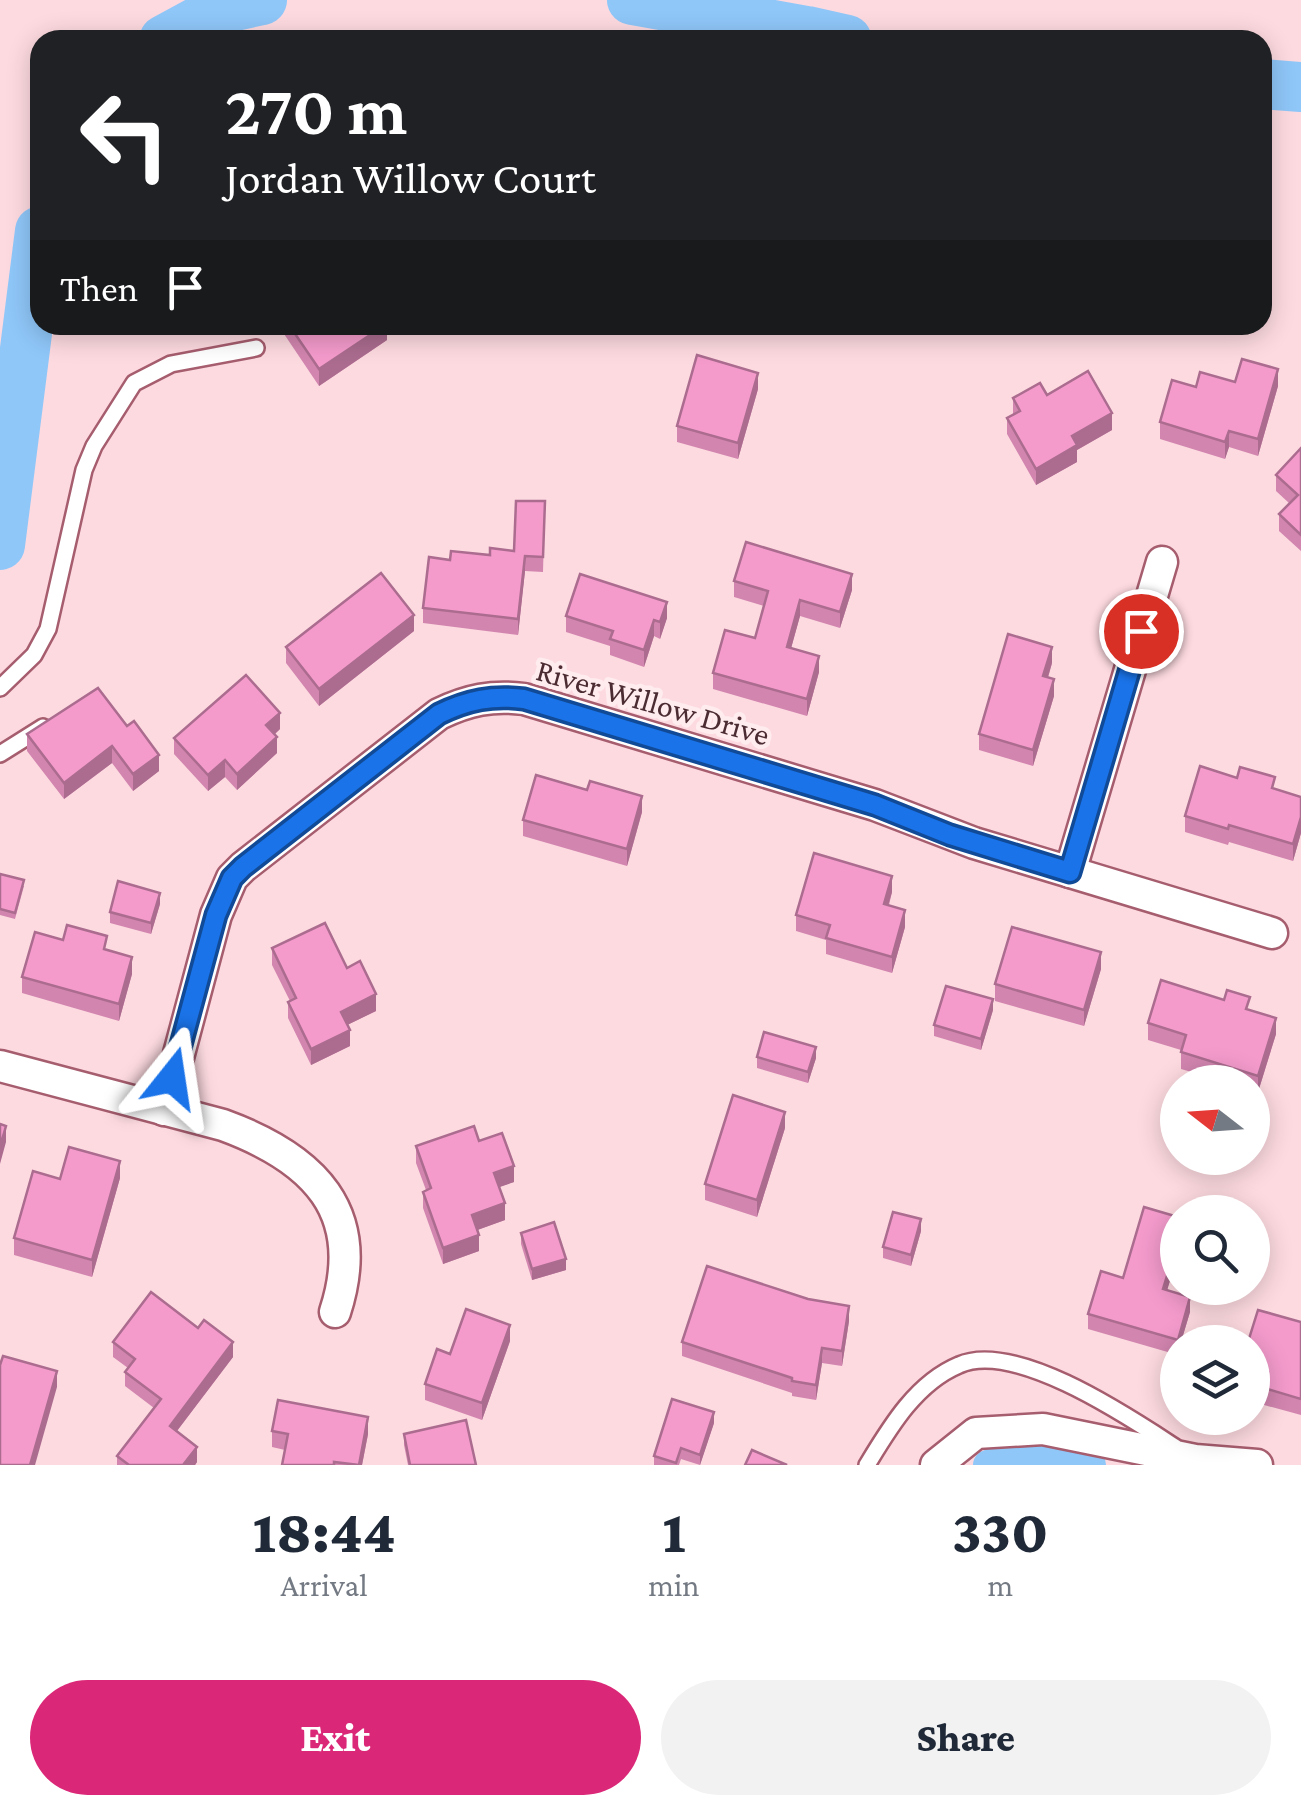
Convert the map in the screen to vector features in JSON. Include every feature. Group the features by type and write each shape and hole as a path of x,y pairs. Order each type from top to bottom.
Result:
{"street":[{"path":"1070,872 1162,562"},
{"name":"River Willow Drive","path":"164,1110 216,915 232,878 439,714 480,698 524,699 875,805 958,838 1272,933"},
{"path":"0,1066 223,1125 270,1144 324,1190 334,1206 346,1260 335,1312"},
{"path":"936,1465 976,1433 1043,1428 1195,1460 1257,1465"}],"lane":[{"path":"0,688 34,655 48,630 84,470 94,446 134,384 171,364 256,348"},
{"path":"0,754 57,718"},
{"path":"866,1465 896,1418 930,1384 960,1364 982,1360 1019,1365 1077,1387 1195,1460"}],"building":[{"path":"296,335 370,335 319,369"},
{"path":"697,355 758,373 738,443 677,426"},
{"path":"1242,359 1278,369 1258,439 1229,431 1225,442 1160,422 1172,380 1196,387 1200,372 1235,382"},
{"path":"1088,371 1112,413 1072,436 1077,445 1036,469 1007,418 1020,411 1013,398 1040,383 1047,395"},
{"path":"1301,448 1301,535 1279,514 1298,495 1276,475"},
{"path":"516,501 545,501 543,557 525,556 518,619 423,608 429,557 450,560 451,551 490,555 490,548 514,551"},
{"path":"746,542 852,574 840,612 800,600 787,647 819,656 807,699 713,673 725,630 755,638 768,591 734,581"},
{"path":"381,573 414,615 319,689 286,647"},
{"path":"580,574 667,602 660,622 654,620 644,650 610,639 613,631 566,616"},
{"path":"1008,634 1052,647 1043,676 1054,679 1033,750 979,734"},
{"path":"246,675 280,713 266,725 277,737 237,774 225,760 208,775 174,738"},
{"path":"98,688 127,726 134,721 159,755 133,774 112,746 64,783 27,734"},
{"path":"1200,766 1237,778 1240,767 1275,777 1272,788 1301,797 1301,817 1293,844 1185,816"},
{"path":"536,775 587,790 590,781 642,796 627,849 523,820"},
{"path":"814,853 892,876 884,904 905,910 892,957 826,938 830,925 796,915"},
{"path":"0,874 24,880 15,913 0,909"},
{"path":"118,881 160,893 151,923 110,912"},
{"path":"325,923 347,968 360,961 376,994 341,1012 350,1030 311,1049 288,1002 296,998 272,948"},
{"path":"67,925 107,936 104,949 132,957 119,1004 22,977 35,932 63,940"},
{"path":"1012,927 1101,952 1084,1010 995,984"},
{"path":"1161,980 1224,1000 1227,990 1250,997 1246,1009 1276,1018 1261,1065 1223,1065 1181,1052 1186,1035 1148,1023"},
{"path":"946,986 993,999 981,1039 934,1025"},
{"path":"764,1032 816,1047 808,1072 757,1057"},
{"path":"733,1095 785,1112 757,1200 705,1184"},
{"path":"0,1124 6,1126 0,1147"},
{"path":"474,1126 479,1141 502,1133 514,1166 494,1173 505,1203 472,1215 479,1235 443,1248 423,1192 431,1188 416,1146"},
{"path":"69,1147 120,1161 92,1260 14,1238 33,1171 60,1179"},
{"path":"1144,1207 1160,1212 1160,1305 1188,1305 1182,1325 1160,1325 1160,1335 1088,1314 1101,1271 1123,1278"},
{"path":"893,1212 921,1219 911,1255 883,1247"},
{"path":"554,1222 566,1259 532,1269 521,1233"},
{"path":"707,1266 808,1299 849,1306 842,1351 822,1348 816,1385 792,1381 682,1342"},
{"path":"151,1292 198,1328 204,1320 233,1342 170,1426 197,1447 183,1465 129,1465 117,1456 161,1399 125,1372 135,1359 113,1342"},
{"path":"466,1309 510,1325 482,1403 425,1384 437,1349 450,1354"},
{"path":"1258,1310 1301,1322 1301,1399 1270,1390 1270,1325 1253,1325"},
{"path":"3,1356 57,1371 30,1465 0,1465"},
{"path":"672,1399 714,1412 700,1455 681,1448 676,1463 654,1456"},
{"path":"278,1400 368,1417 359,1465 282,1465 288,1434 272,1431"},
{"path":"466,1420 476,1465 410,1465 404,1434"},
{"path":"752,1450 787,1465 745,1465"}],"waterway":[{"path":"182,30 221,9 262,0"},
{"path":"632,0 801,30"},
{"path":"1272,85 1301,87"},
{"path":"0,545 30,310"},
{"path":"988,1465 1016,1454 1091,1465"}],"route":[{"path":"172,1078 216,915 232,878 439,714 460,704 502,696 524,699 875,805 950,835 1070,872 1141,631"}]}
